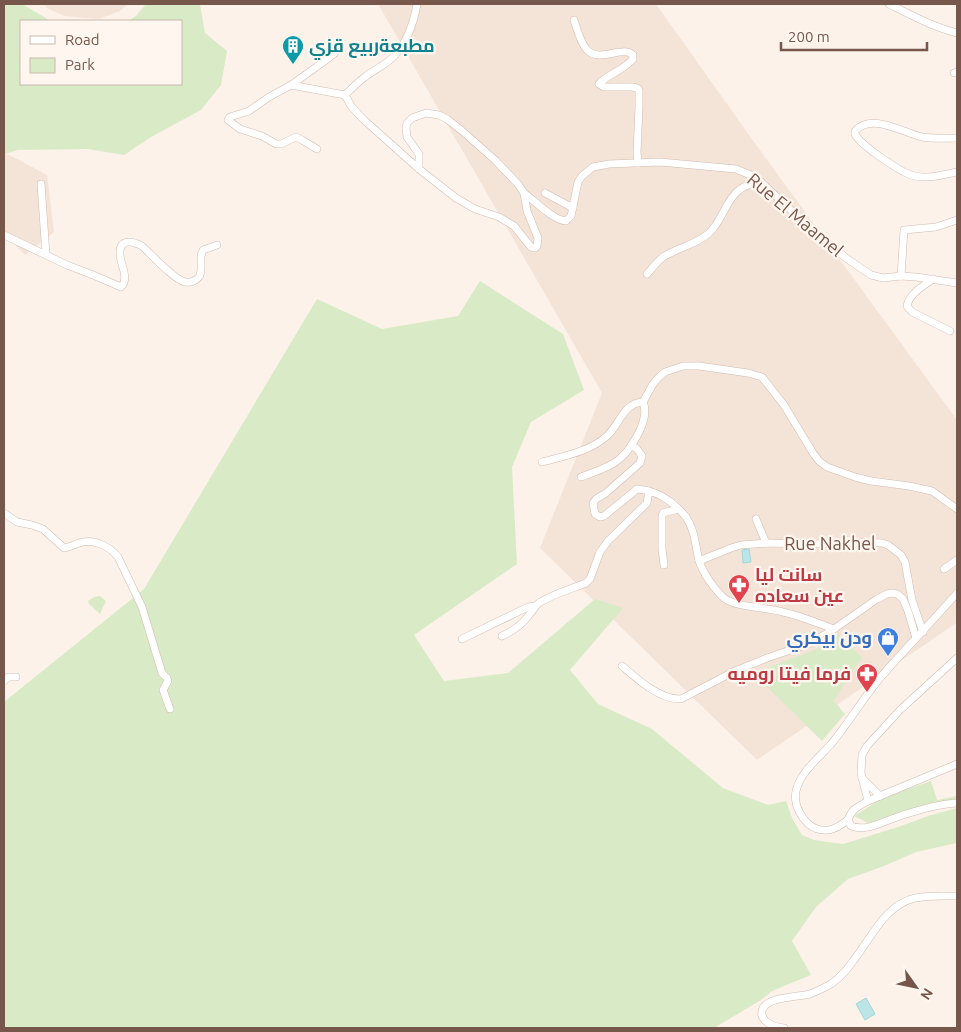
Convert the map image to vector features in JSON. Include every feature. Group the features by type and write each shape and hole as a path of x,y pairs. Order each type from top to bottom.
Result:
{"street":[{"path":"345,95 366,76 388,62 396,54 407,36 417,4"},
{"path":"889,4 928,23 957,33"},
{"path":"574,20 587,50 604,55 630,51 634,55 628,64 602,80 599,84 604,87 632,87 639,90 638,163"},
{"path":"316,149 296,137 281,144 276,144 262,136 240,129 228,120 230,117 249,111 291,85 335,53"},
{"path":"291,85 345,95"},
{"path":"345,95 351,106 364,120 419,169 468,206 510,223 518,230 528,245 534,248 538,246 539,241 527,211 524,193"},
{"path":"419,169 418,154 406,137 407,123 412,118 426,113 434,113 447,119 461,130 507,172 524,193 547,211 563,222 570,218 573,208 545,193"},
{"path":"957,138 920,136 881,124 863,125 855,130 854,134 860,141 895,166 914,176 923,178 957,172"},
{"name":"Rue El Maamel","path":"573,208 578,182 587,171 602,164 660,162 736,169 761,182 795,214 857,266 871,275 883,278 901,276 957,283"},
{"path":"647,274 662,258 693,243 708,233 717,224 740,189 761,182"},
{"path":"41,184 46,255"},
{"path":"901,276 904,230 936,227 957,220"},
{"path":"4,235 67,265 121,287 124,286 124,276 120,248 126,242 130,241 142,246 176,278 186,282 194,281 200,276 203,250 217,246"},
{"path":"933,279 912,296 907,306 912,312 950,331"},
{"path":"642,402 658,377 674,368 683,366 699,366 748,373 762,377 784,405 813,453 827,467 871,481 932,491 957,509"},
{"path":"542,462 575,454 589,448 608,435 629,406 636,402 642,402"},
{"path":"581,477 615,462 631,445 644,417 645,408 642,402"},
{"path":"631,445 642,456 640,463 606,493 596,499 593,503 595,514 600,517 604,516 637,489 649,491 667,499 686,516 692,528 699,561 704,572 717,591 727,600 785,612 834,629"},
{"path":"502,636 516,629 539,603 586,583 590,579 600,552 608,541 647,503 649,491"},
{"path":"664,565 662,516 678,509"},
{"path":"4,513 17,522 43,529 64,548 89,541 113,551 118,557 142,608 162,673 168,681 163,690 170,709"},
{"name":"Rue Nakhel","path":"756,519 766,543"},
{"name":"Rue Nakhel","path":"699,561 741,545 766,543 882,543 888,545 901,555 905,562 912,600 923,632"},
{"path":"944,569 957,560"},
{"path":"622,666 658,692 675,699 681,699 735,671 810,643 877,599 892,593 900,596 905,603 916,638"},
{"path":"957,593 879,679 832,743 807,770 796,794 797,803 804,820 812,827 820,830 829,830 848,820 850,813 855,808 868,801 957,764"},
{"path":"462,639 528,607 535,606"},
{"path":"868,801 860,773 862,755 867,746 900,710 957,658"},
{"path":"4,681 8,677 16,677"},
{"path":"862,778 880,796"},
{"path":"848,820 851,826 864,828 922,809 957,803"},
{"path":"784,1028 770,1025 765,1020 762,1012 767,1003 773,1000 815,992 835,981 851,964 882,920 901,904 916,897 957,896"}],"shaded area":[{"path":"44,4 128,4 120,11 99,19 64,16 47,8"},
{"path":"378,4 656,4 957,420 956,623 757,760 540,548 602,393"},
{"path":"4,152 47,175 54,232 25,255 4,233"}],"green space":[{"path":"4,4 22,4 49,20 20,20 20,85 182,85 182,20 130,20 136,16 146,4 200,4 205,33 227,51 221,85 201,110 151,137 124,155 88,149 18,150 4,154"},
{"path":"480,281 563,334 584,390 531,422 512,467 517,564 414,635 444,681 508,673 595,599 623,608 570,670 598,704 652,729 723,788 768,805 786,801 792,818 802,835 814,840 843,844 957,808 957,843 916,852 848,879 816,907 792,941 811,975 772,991 761,1000 714,1028 4,1028 4,702 144,589 317,299 382,329 458,316"},
{"path":"100,596 106,601 100,614 88,601"},
{"path":"839,634 862,658 834,701 845,714 822,741 754,674 815,650"},
{"path":"931,781 937,800 957,796 957,799 868,823 854,816 884,797"}],"water":[{"path":"749,549 751,562 743,563 742,550"},
{"path":"866,998 875,1014 865,1020 856,1004"}],"place":[{"name":"مطبعةربيع قزي","path":"293,65"},
{"name":"سانت ليا عين سعاده","path":"739,604"},
{"name":"ودن بيكري","path":"888,657"},
{"name":"فرما فيتا روميه","path":"867,693"}]}
